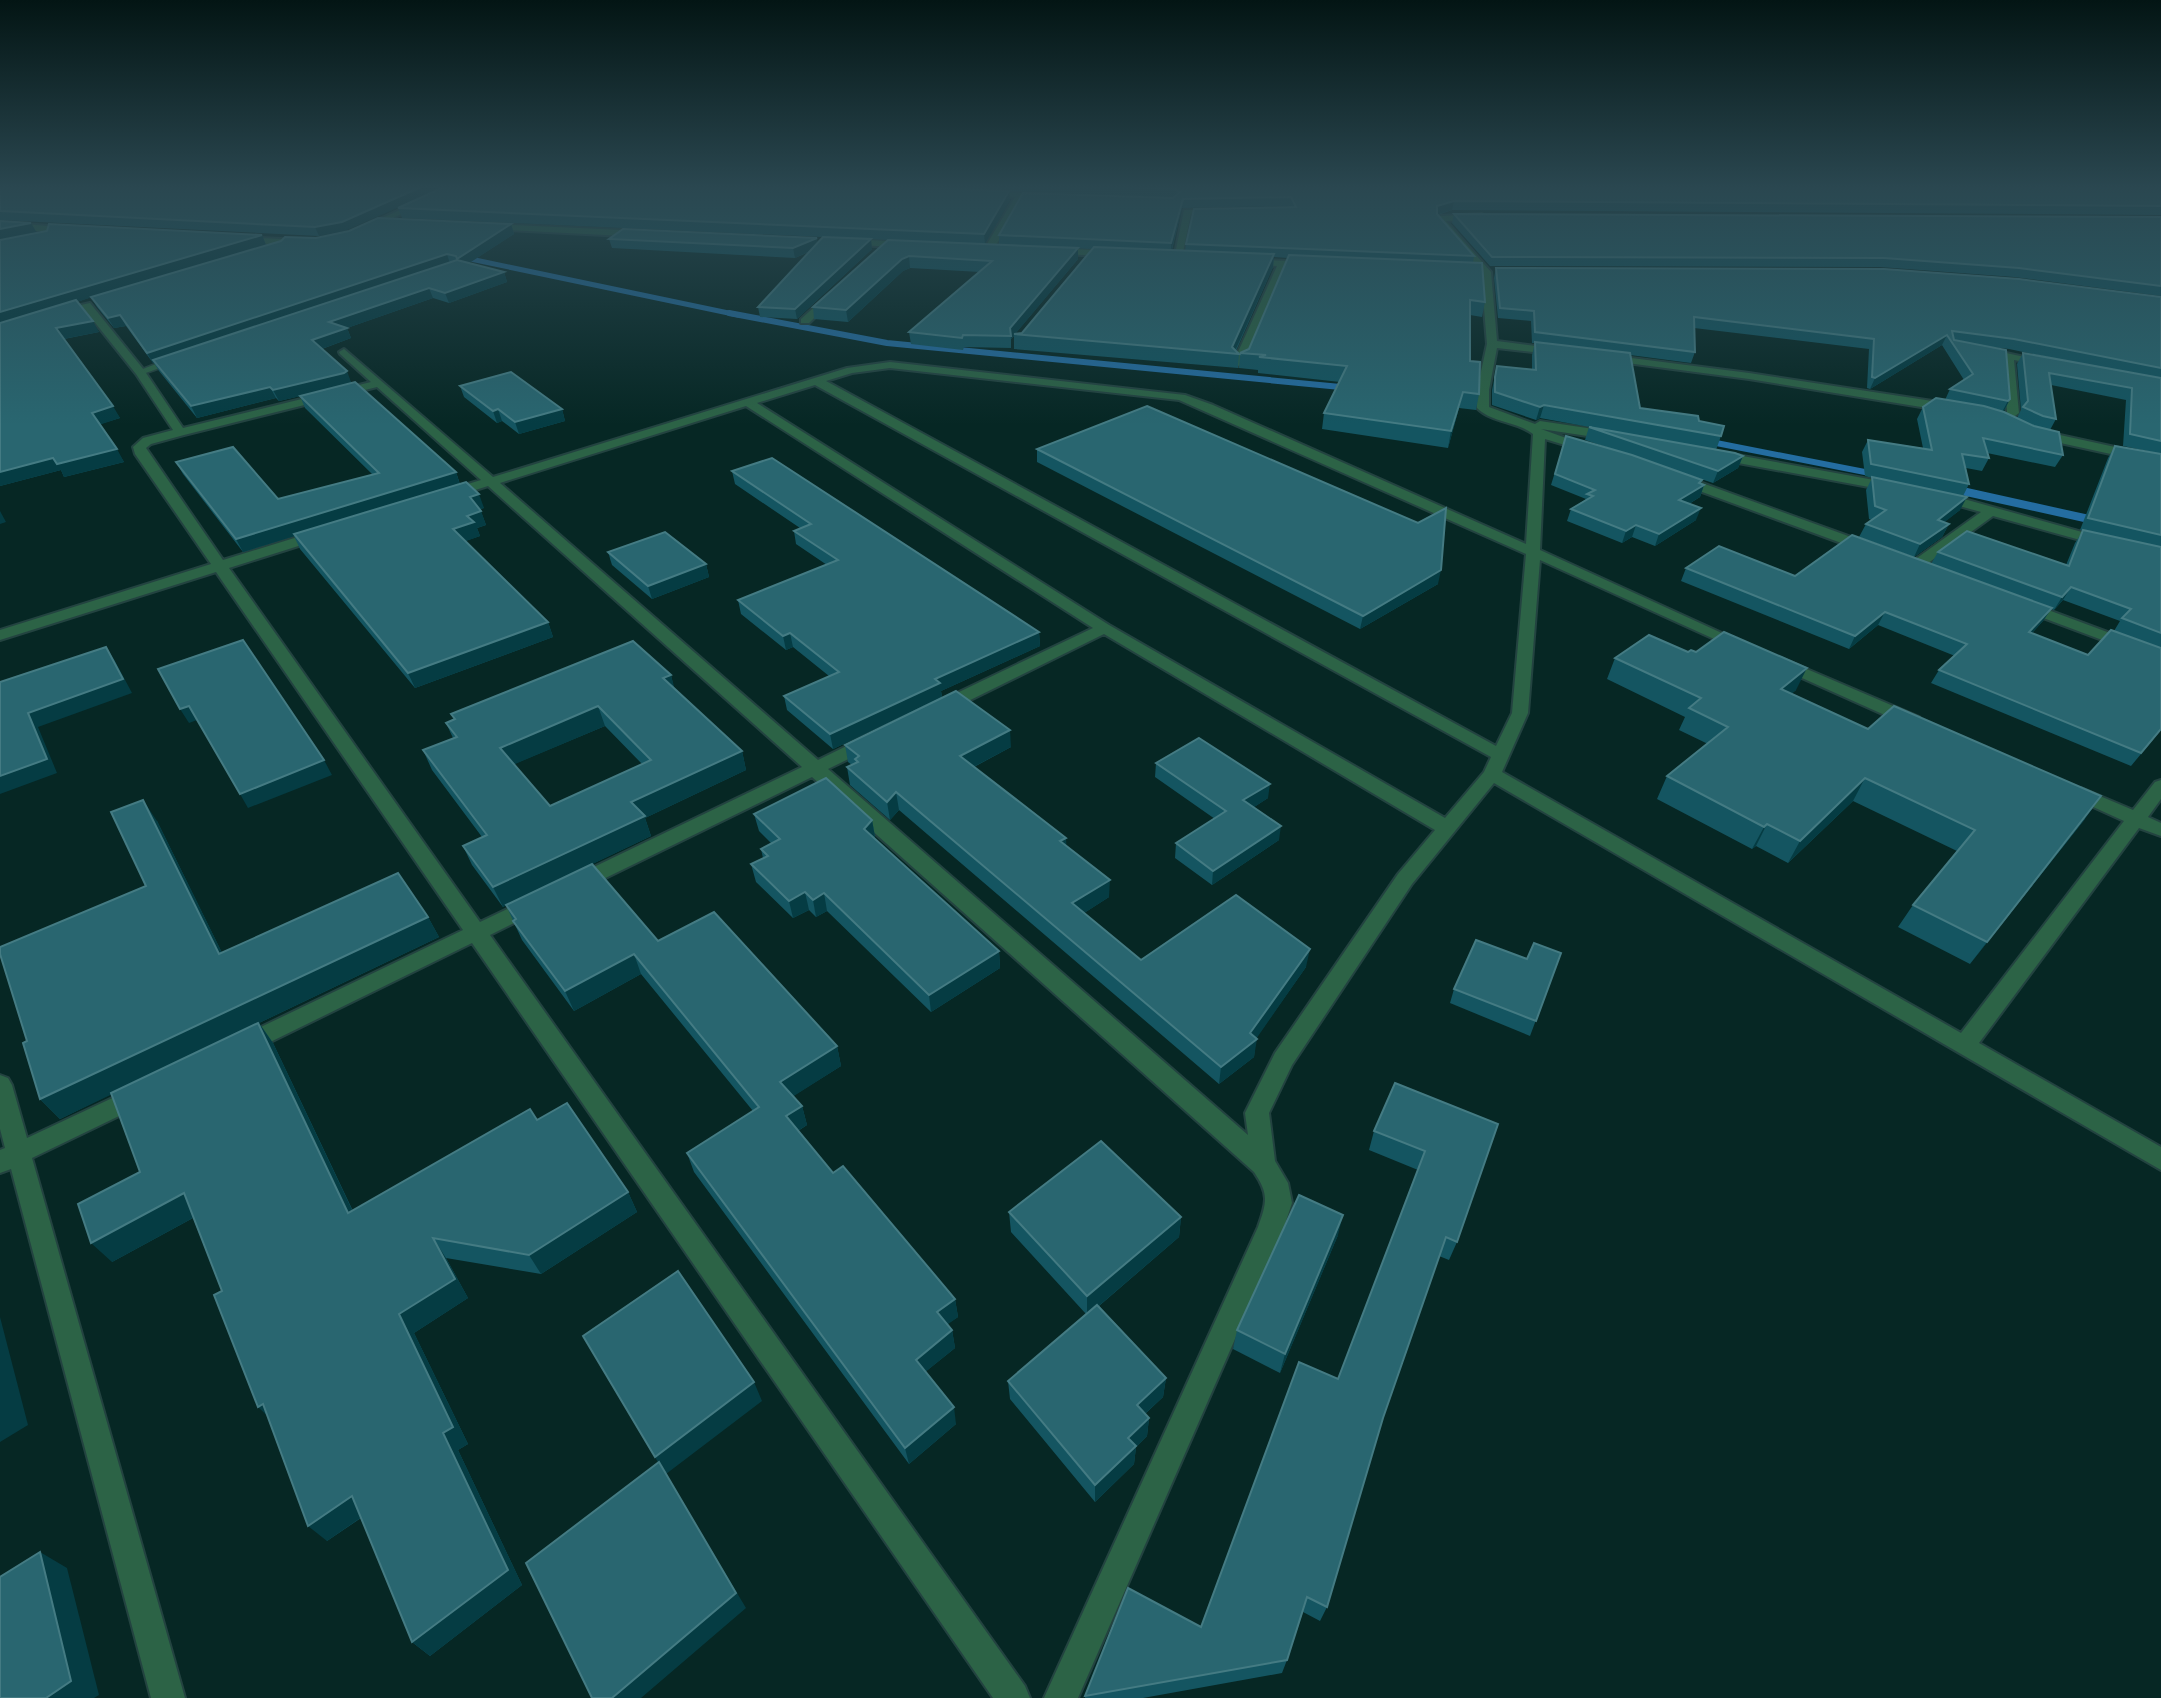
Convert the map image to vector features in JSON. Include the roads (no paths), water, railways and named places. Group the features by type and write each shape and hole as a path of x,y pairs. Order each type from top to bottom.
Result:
{"street":[{"path":"1239,363 1281,266"},
{"path":"1481,266 1486,272 1492,344 1483,408 1489,413 1598,451"},
{"path":"1472,271 1500,272"},
{"path":"805,321 841,287"},
{"path":"86,305 140,372 180,432"},
{"path":"1492,344 1573,354"},
{"path":"1966,349 2059,365"},
{"path":"344,352 1263,1164 1276,1184 1279,1203 1271,1227 1061,1698"},
{"path":"2008,355 2012,412 1996,417 2021,428 2161,461"},
{"path":"1600,357 1749,376 1966,410"},
{"path":"427,501 851,370 890,365 1181,397 1209,407 1533,554 1931,729"},
{"path":"817,381 1497,765 1964,1046 2161,1159"},
{"path":"379,383 180,432 147,441 139,447 141,454 1013,1698"},
{"path":"747,402 1104,628 1447,828"},
{"path":"1535,429 1550,425 1625,438"},
{"path":"1263,1164 1257,1112 1283,1060 1405,879 1497,765 1520,713 1533,554 1535,429"},
{"path":"1707,453 1918,492 2112,545"},
{"path":"1672,476 1877,552"},
{"path":"1915,566 1991,512"},
{"path":"0,635 336,530"},
{"path":"2006,600 2161,657"},
{"path":"916,719 1104,628"},
{"path":"229,1052 891,731"},
{"path":"2059,785 2161,830"},
{"path":"1964,1046 2161,786"},
{"path":"0,1085 9,1158 169,1698"},
{"path":"9,1158 155,1087"}],"lane":[{"path":"140,372 190,355"}],"waterway":[{"path":"505,266 738,315"},
{"path":"729,313 887,343 1351,388"},
{"path":"1706,441 1875,474"},
{"path":"1953,489 2098,521"}]}
